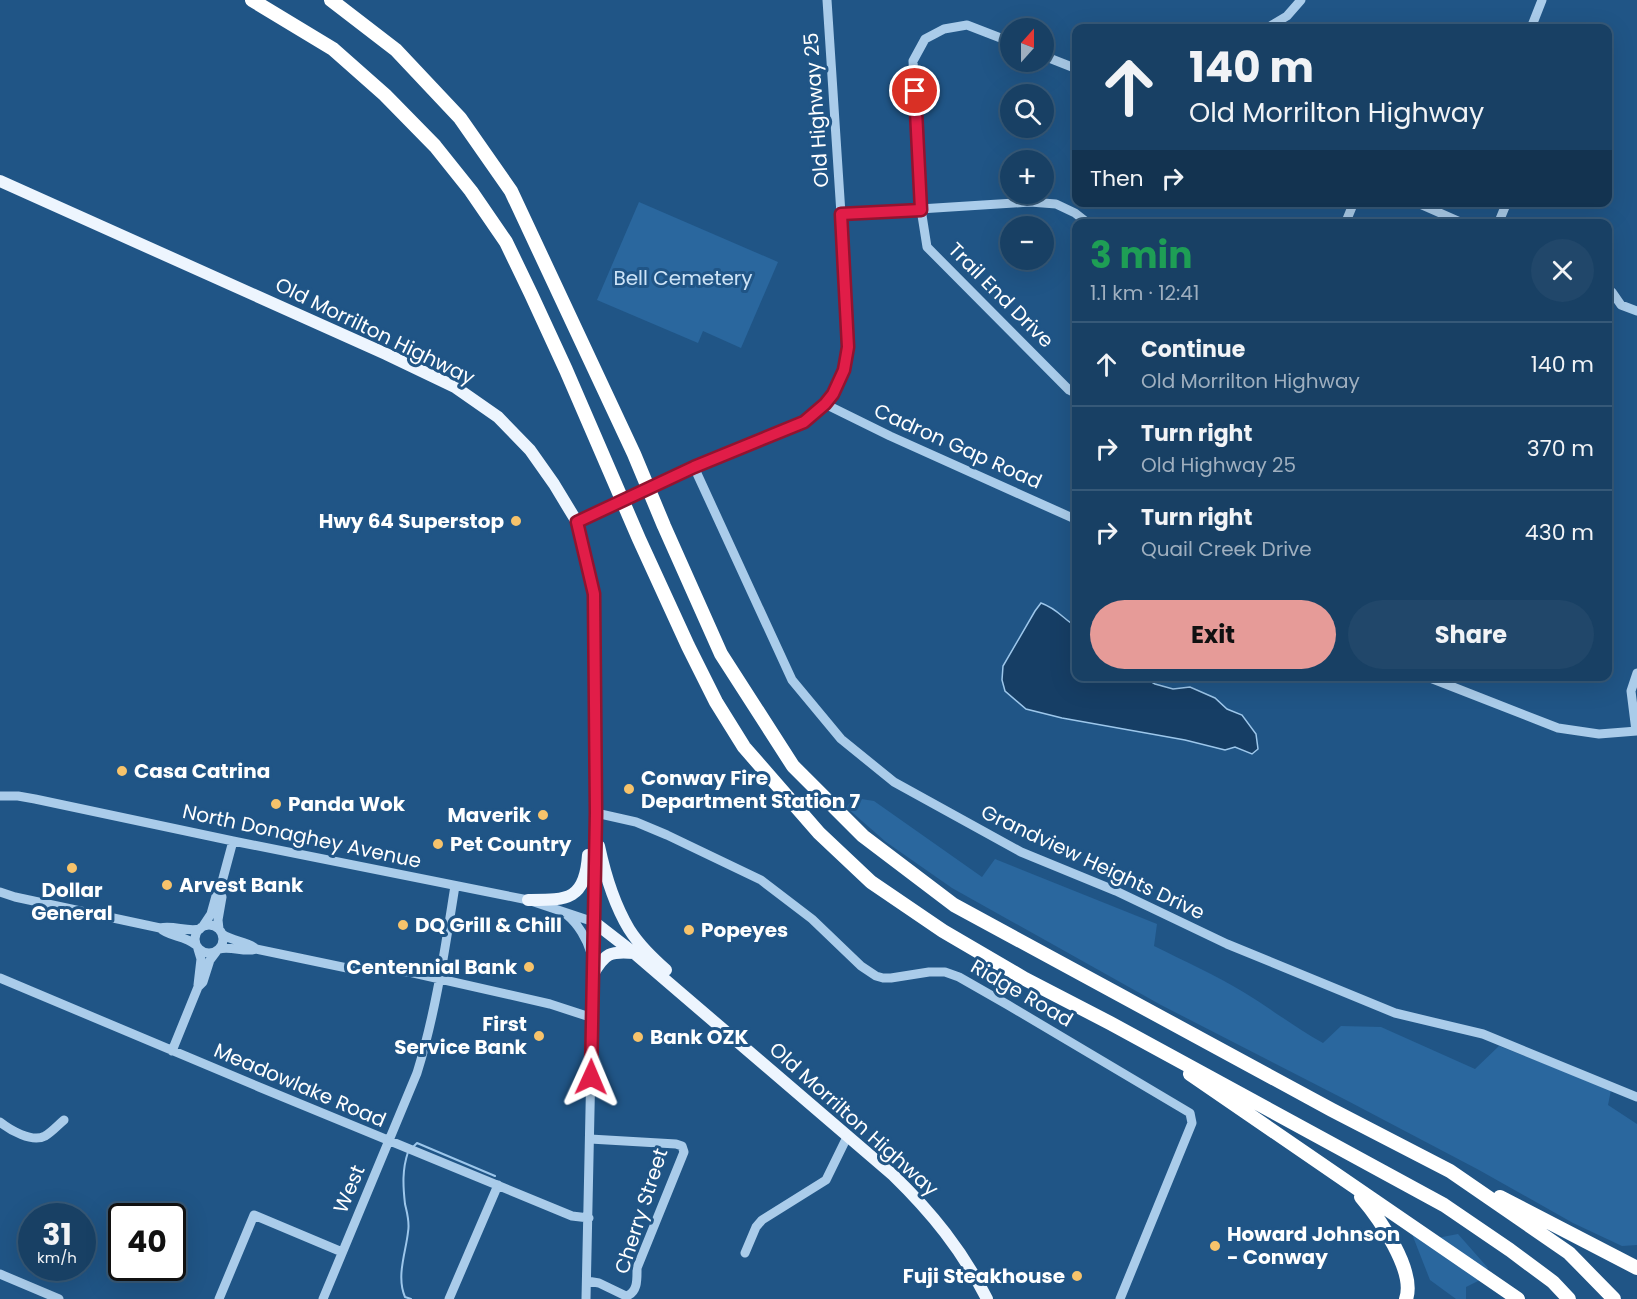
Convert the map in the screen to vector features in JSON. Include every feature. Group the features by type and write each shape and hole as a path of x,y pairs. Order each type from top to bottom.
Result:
{"highway":[{"path":"252,0 333,49 385,94 427,137 471,191 506,242 561,359 639,539 716,702 744,747 819,833 871,882 943,931 1025,979 1444,1205 1544,1276 1569,1299"},
{"path":"332,0 396,50 460,118 511,191 634,454 721,654 793,766 863,836 954,905 1311,1098 1637,1268"},
{"path":"1110,1023 1172,1062 1518,1299"},
{"path":"1450,1171 1569,1253 1614,1299"},
{"path":"1350,1184 1385,1228 1395,1248 1406,1278 1408,1293 1406,1299"}],"main road":[{"name":"Old Morrilton Highway","path":"0,181 455,387 498,417 530,450 577,522 594,594 596,813 594,922 634,953 893,1175 924,1206 952,1240 987,1299"},
{"path":"528,900 558,900 572,895 578,889 587,868 596,813"},
{"path":"596,813 599,847 612,893 629,929 649,954 726,1031"},
{"path":"593,974 600,961 611,953 634,953"}],"street":[{"name":"Old Highway 25","path":"577,522 694,467 804,422 833,394 844,370 848,347 827,0"},
{"path":"1274,24 1287,16 1301,0"},
{"path":"1533,24 1542,0"},
{"name":"Trail End Drive","path":"1000,38 967,25 944,29 925,39 913,62 921,210 927,247 1072,392"},
{"path":"1054,60 1072,67"},
{"path":"841,214 1030,202 1056,204 1083,219"},
{"path":"1426,207 1454,219"},
{"path":"1612,292 1621,305 1637,311"},
{"name":"Cadron Gap Road","path":"825,404 890,436 1072,518"},
{"name":"Grandview Heights Drive","path":"694,467 792,680 841,739 894,782 1021,852 1116,891 1227,944 1395,1013 1483,1035 1637,1097"},
{"path":"1438,681 1558,728 1599,734 1637,731 1631,691 1637,673"},
{"name":"North Donaghey Avenue","path":"0,796 35,798 233,841 528,900 594,922"},
{"name":"Ridge Road","path":"596,813 636,822 761,880 812,919 861,966 876,976 891,978 945,972 959,977 1190,1113 1192,1123 1120,1299"},
{"path":"172,1051 198,987 201,959 195,936 211,914 233,841"},
{"name":"West","path":"323,1299 417,1073 440,980 455,886"},
{"path":"0,892 160,928 167,926 190,931 211,925 233,940 253,945 256,949"},
{"path":"198,987 203,982 210,960 223,942 218,920 222,897 219,893"},
{"path":"563,911 573,920 590,949 593,974 586,1299"},
{"path":"592,960 594,922"},
{"path":"160,928 165,933 184,937 206,953 232,948 252,951 256,949 347,968 409,972 550,1004 593,1020"},
{"name":"Meadowlake Road","path":"0,978 410,1150 572,1216 588,1218"},
{"path":"0,1122 7,1128 33,1138 43,1137 64,1120"},
{"path":"745,1253 756,1227 762,1220 826,1180 848,1135"},
{"name":"Cherry Street","path":"587,1281 599,1283 626,1296 634,1291 638,1269 684,1152 682,1146 676,1144 590,1139"},
{"path":"449,1299 498,1185"},
{"path":"219,1299 254,1215 342,1252"},
{"path":"0,1274 59,1299"}],"green space":[{"name":"Bell Cemetery","path":"639,202 778,262 741,348 703,331 698,343 597,300"},
{"path":"855,798 874,801 982,877 995,859 1157,924 1154,946 1234,986 1323,1043 1341,1026 1381,1027 1475,1069 1499,1046 1611,1090 1608,1105 1637,1124 1637,1245 1622,1246 1573,1223 1479,1170 1161,1005 952,888 886,842 846,807"},
{"path":"1412,1234 1437,1238 1458,1234 1488,1268 1478,1281 1466,1287 1466,1299 1456,1299 1430,1280"}],"shaded area":[{"path":"1041,603 1052,608 1072,624 1072,681 1150,681 1173,689 1190,687 1215,698 1227,709 1242,715 1256,734 1258,749 1252,754 1235,747 1225,750 1026,709 1005,691 1002,680 1003,666"}],"waterway":[{"path":"412,1148 417,1143 495,1176"},
{"path":"408,1152 403,1184 409,1228 401,1281 405,1297 411,1299"}],"place":[{"name":"Hwy 64 Superstop","path":"516,521"},
{"name":"Casa Catrina","path":"122,771"},
{"name":"Conway Fire Department Station 7","path":"629,789"},
{"name":"Panda Wok","path":"276,804"},
{"name":"Maverik","path":"543,815"},
{"name":"Pet Country","path":"438,844"},
{"name":"Dollar General","path":"72,868"},
{"name":"Arvest Bank","path":"167,885"},
{"name":"DQ Grill & Chill","path":"403,925"},
{"name":"Popeyes","path":"689,930"},
{"name":"Centennial Bank","path":"529,967"},
{"name":"First Service Bank","path":"539,1036"},
{"name":"Bank OZK","path":"638,1037"},
{"name":"Howard Johnson - Conway","path":"1215,1246"},
{"name":"Fuji Steakhouse","path":"1077,1276"}],"route":[{"path":"591,1077 596,813 594,594 577,522 694,467 804,422 833,394 844,370 848,347 841,214 921,210 915,91"}]}
